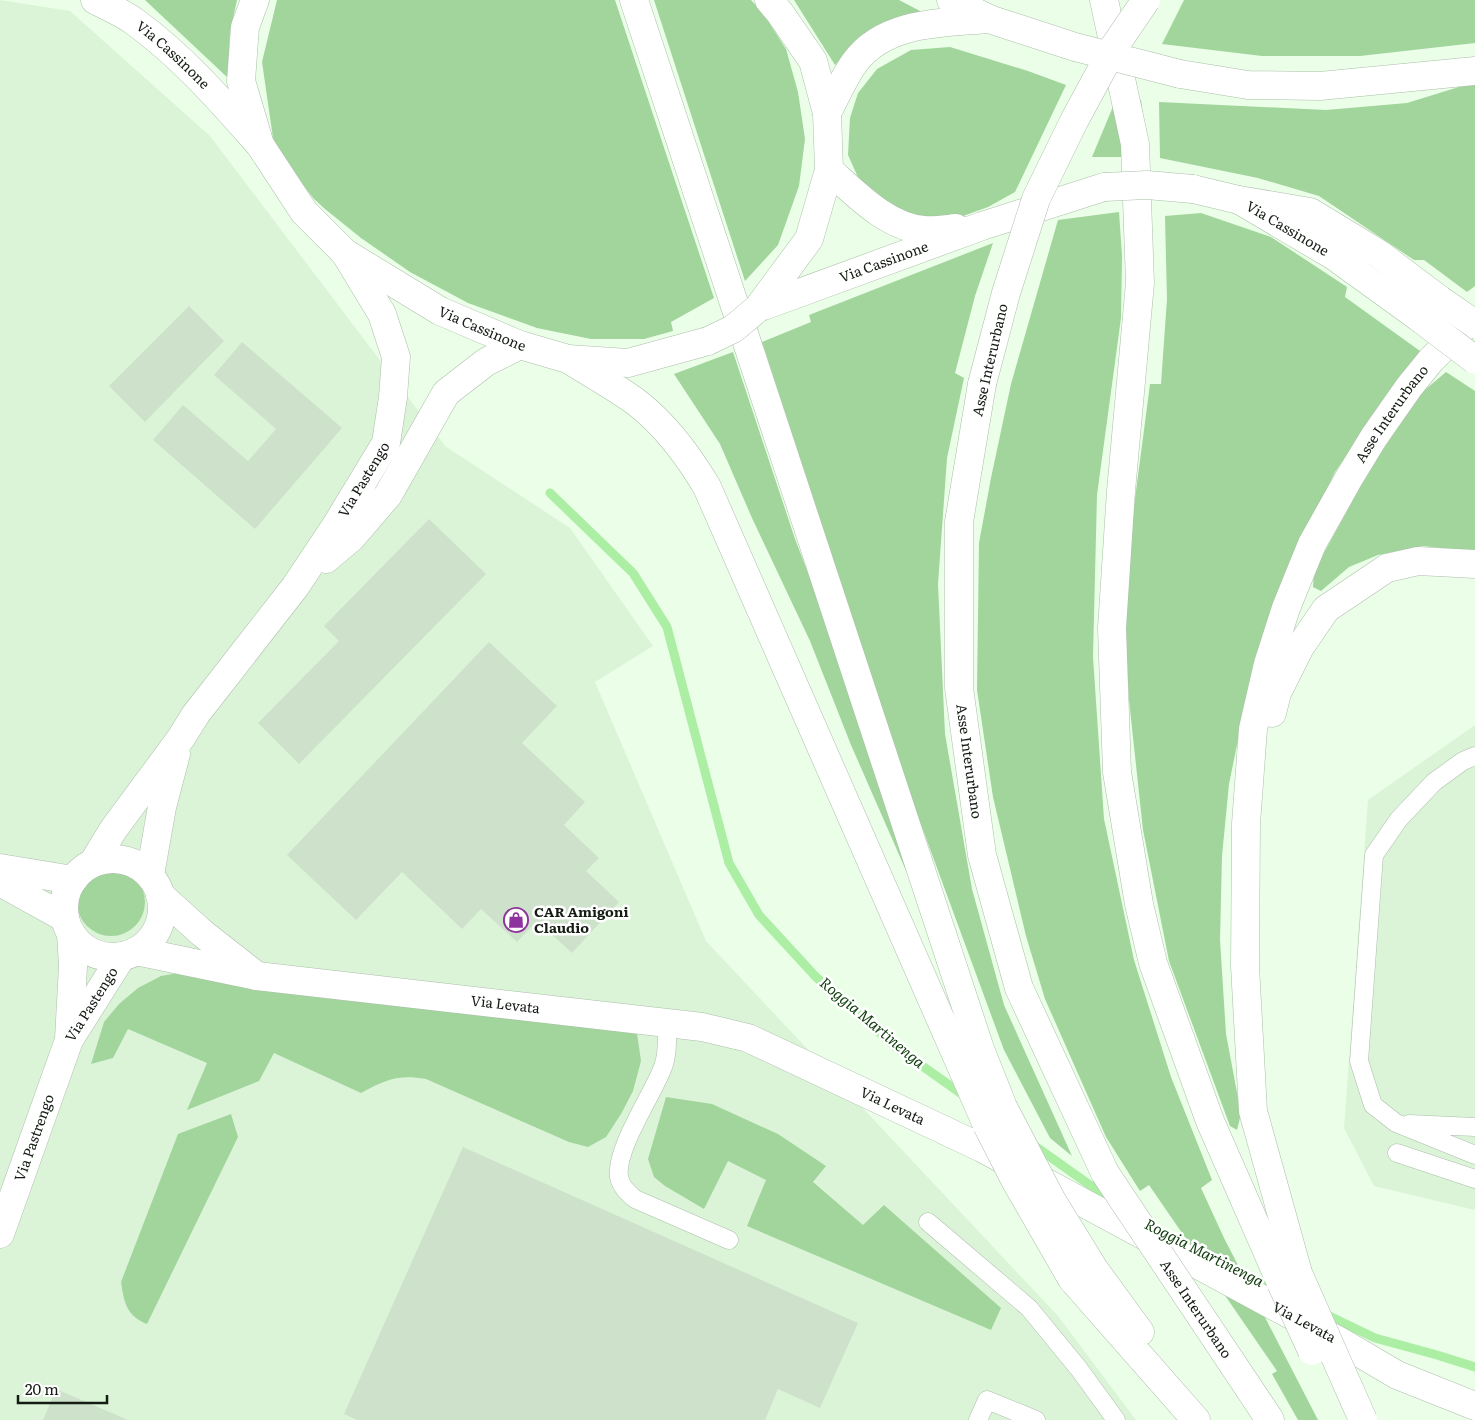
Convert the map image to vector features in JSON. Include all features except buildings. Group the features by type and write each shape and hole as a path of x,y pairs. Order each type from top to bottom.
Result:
{"main road":[{"name":"Via Cassinone","path":"95,0 134,21 184,62 216,94 260,145 304,212 345,253 440,311 520,345 568,359 628,363 708,341 733,329 758,308 808,239 829,170 827,113 813,61 769,0"},
{"name":"Via Cassinone","path":"255,0 245,27 241,81 260,145"},
{"path":"634,0 980,1049 995,1116"},
{"path":"951,0 989,19 1075,47 1180,74 1248,85 1320,86 1475,71"},
{"path":"1104,0 1135,144 1140,283 1121,491 1112,628 1117,772 1139,904 1153,963 1210,1121 1290,1278 1344,1420"},
{"name":"Asse Interurbano","path":"1146,0 1114,47 1074,121 1036,199 1006,292 982,384 959,522 959,688 982,855 1019,988 1105,1173 1270,1420"},
{"path":"827,113 855,62 874,43 903,29 989,19"},
{"name":"Via Cassinone","path":"829,170 861,200 896,222 924,230 982,226"},
{"name":"Via Cassinone","path":"758,308 982,226 1104,187 1147,185 1193,189 1239,200 1334,256 1475,360"},
{"path":"1239,200 1310,212 1379,254 1475,324"},
{"name":"Via Pastengo","path":"93,863 113,830 181,738 196,714 295,587 337,524 386,443 393,398 396,357 382,314 345,253"},
{"name":"Asse Interurbano","path":"1363,1420 1290,1278 1253,1111 1245,966 1246,824 1253,729 1268,664 1286,608 1312,544 1354,470 1409,387 1431,360 1475,316"},
{"name":"Via Pastengo","path":"295,587 351,538 388,495 446,393 486,362 520,345"},
{"path":"568,359 619,391 647,412 685,453 707,487 995,1116 1051,1199 1083,1274 1196,1420"},
{"path":"1246,824 1277,693 1300,647 1326,610 1387,568 1418,562 1475,564"},
{"name":"Via Pastengo","path":"155,885 162,808 181,738"},
{"path":"155,885 162,908 160,921 155,933 147,943 129,953 110,957 98,954 78,943 68,926 64,905 67,891 78,873 93,863 105,859 123,860 140,867 202,934 257,976"},
{"path":"0,868 73,880"},
{"path":"0,882 68,926"},
{"name":"Via Pastengo","path":"68,926 73,966 69,1040"},
{"name":"Via Pastengo","path":"69,1040 129,953"},
{"name":"Via Levata","path":"129,953 257,976 702,1027 748,1038 982,1148 1397,1374 1475,1406"},
{"name":"Via Pastrengo","path":"0,1234 69,1040"},
{"path":"1083,1274 1204,1420"}],"lane":[{"path":"1475,756 1464,761 1434,782 1399,819 1374,856 1360,1062 1373,1105 1396,1123 1475,1156"},
{"path":"667,1024 667,1047 664,1066 620,1158 619,1177 624,1189 635,1199 728,1240"},
{"path":"1396,1123 1475,1128"},
{"path":"1397,1153 1475,1178"},
{"path":"928,1222 1029,1308 1079,1369 1116,1420"},
{"path":"978,1420 987,1400 1036,1420"}],"shaded area":[{"path":"0,0 70,11 210,136 445,446 570,528 653,646 595,682 706,941 1058,1316 1136,1420 0,1420"},
{"path":"1475,725 1475,1210 1374,1186 1344,1128 1368,800"}],"green space":[{"path":"145,0 237,0 230,32 228,78"},
{"path":"277,0 615,0 714,298 671,322 673,331 644,339 591,339 537,328 468,303 410,272 361,238 314,199 291,170 273,138 262,62"},
{"path":"654,0 751,0 763,13 786,49 798,92 805,139 799,186 778,245 745,281"},
{"path":"794,0 899,0 920,11 915,18 859,42 835,65"},
{"path":"1184,0 1475,0 1475,43 1360,56 1262,56 1162,44"},
{"path":"950,47 1066,85 1015,192 988,207 952,220 889,214 861,184 848,155 850,118 858,93 877,69 911,50"},
{"path":"1475,82 1475,286 1467,292 1424,260 1414,260 1319,196 1258,178 1160,158 1159,102 1326,110 1407,103"},
{"path":"1117,97 1141,100 1148,157 1092,157"},
{"path":"1119,212 1122,256 1121,318 1097,495 1093,657 1104,819 1134,960 1171,1077 1212,1180 1201,1188 1224,1238 1318,1420 1298,1420 1272,1374 1277,1371 1149,1185 1140,1191 1106,1137 1045,999 1026,936 993,797 977,690 979,543 1011,384 1058,220"},
{"path":"1201,213 1271,237 1347,287 1345,297 1420,351 1335,472 1302,543 1247,696 1229,784 1222,856 1220,940 1226,1034 1241,1114 1237,1130 1230,1126 1169,961 1143,830 1129,700 1124,617 1130,537 1150,384 1161,384 1167,299 1165,216"},
{"path":"993,243 975,296 955,373 964,378 947,458 938,584 945,734 972,889 1004,1005 1072,1156 1050,1138 1004,1050 912,800 762,342 811,322 809,315"},
{"path":"733,352 795,539 834,640 911,882 851,745 810,641 752,518 720,444 674,374"},
{"path":"1446,372 1475,391 1475,552 1423,546 1378,555 1349,567 1321,591 1313,587 1314,571 1370,469 1420,394"},
{"path":"111,868 124,870 135,878 143,889 145,902 143,915 135,926 124,934 111,936 98,934 87,926 79,915 77,902 79,889 87,878 98,870"},
{"path":"178,973 637,1033 641,1061 633,1091 621,1114 606,1137 588,1147 569,1142 426,1079 407,1077 392,1079 361,1093 274,1053 259,1081 187,1110 207,1063 128,1029 113,1058 91,1064 104,1022 119,1004 138,988 161,976"},
{"path":"666,1097 712,1104 778,1134 826,1166 813,1182 863,1225 884,1205 1001,1308 991,1330 747,1226 766,1180 728,1161 704,1209 665,1186 654,1177 648,1159"},
{"path":"231,1114 238,1137 147,1324 131,1313 125,1302 121,1282 178,1134"}],"waterway":[{"name":"Roggia Martinenga","path":"550,493 633,573 667,627 729,863 759,915 816,977 897,1048 966,1097"},
{"name":"Roggia Martinenga","path":"1032,1144 1111,1200"},
{"name":"Roggia Martinenga","path":"1244,1274 1277,1291"},
{"name":"Roggia Martinenga","path":"1323,1313 1375,1338 1475,1367"}],"place":[{"name":"CAR Amigoni Claudio","path":"516,920"}]}
